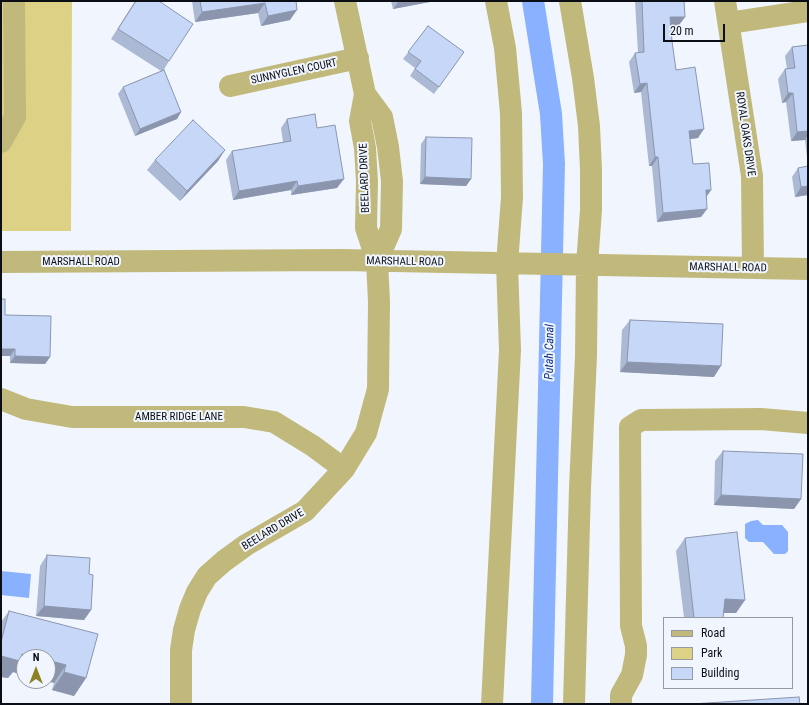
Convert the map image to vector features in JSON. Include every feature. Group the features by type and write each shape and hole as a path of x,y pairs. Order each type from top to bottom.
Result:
{"street":[{"path":"1,142 15,117 14,1"},
{"name":"BEELARD DRIVE","path":"181,704 181,650 184,630 197,592 207,576 246,545 305,511 344,470 366,432 378,389 380,302 377,261 366,228 366,155 360,121 365,94 345,1"},
{"path":"492,704 510,350 512,264 511,113 505,48 496,1"},
{"path":"570,1 583,78 589,126 591,170 591,210 587,265 586,356 580,488 574,704"},
{"name":"ROYAL OAKS DRIVE","path":"725,1 752,176 753,268"},
{"path":"729,23 808,11"},
{"name":"SUNNYGLEN COURT","path":"230,86 358,58"},
{"name":"MARSHALL ROAD","path":"1,262 333,260 808,269"},
{"name":"AMBER RIDGE LANE","path":"1,399 26,409 72,417 244,417 274,422 313,446 344,470"},
{"path":"621,704 621,695 632,675 636,655 636,646 631,626 630,427 641,420 761,419 808,423"}],"green space":[{"path":"1,1 72,1 71,231 1,231"}],"water":[{"path":"758,520 763,525 782,525 788,532 788,551 785,554 774,554 763,542 749,542 745,538 745,524"},
{"path":"1,571 31,574 29,598 1,595"}],"building":[{"path":"136,1 159,1 193,24 169,61 118,29"},
{"path":"200,1 296,1 297,10 268,16 265,3 202,12"},
{"path":"642,1 684,1 685,17 670,17 672,41 676,70 695,67 704,129 689,131 693,164 709,163 711,190 706,190 707,209 663,213 658,157 655,157 647,83 640,84 635,53 644,52"},
{"path":"428,26 464,52 439,87 415,69 421,61 408,52"},
{"path":"808,45 808,131 797,132 793,93 788,93 785,69 795,68 792,47"},
{"path":"164,70 181,112 140,129 123,87"},
{"path":"315,114 317,128 335,125 344,179 298,186 297,181 239,191 232,151 291,141 287,119"},
{"path":"193,120 225,150 187,191 155,160"},
{"path":"426,137 472,138 471,179 425,177"},
{"path":"808,166 808,186 801,187 798,168"},
{"path":"1,299 5,299 5,315 51,316 50,357 15,356 15,349 1,349"},
{"path":"630,320 723,324 721,366 627,362"},
{"path":"723,451 803,454 801,499 721,495"},
{"path":"737,532 745,600 725,599 723,617 694,617 685,538"},
{"path":"47,555 90,558 89,574 93,575 91,610 44,606"},
{"path":"9,611 98,634 86,678 64,672 66,665 56,662 56,649 16,649 16,660 1,656 1,642"},
{"path":"799,697 800,704 692,704"}],"waterway":[{"name":"Putah Canal","path":"533,1 551,114 554,164 542,704"}]}
